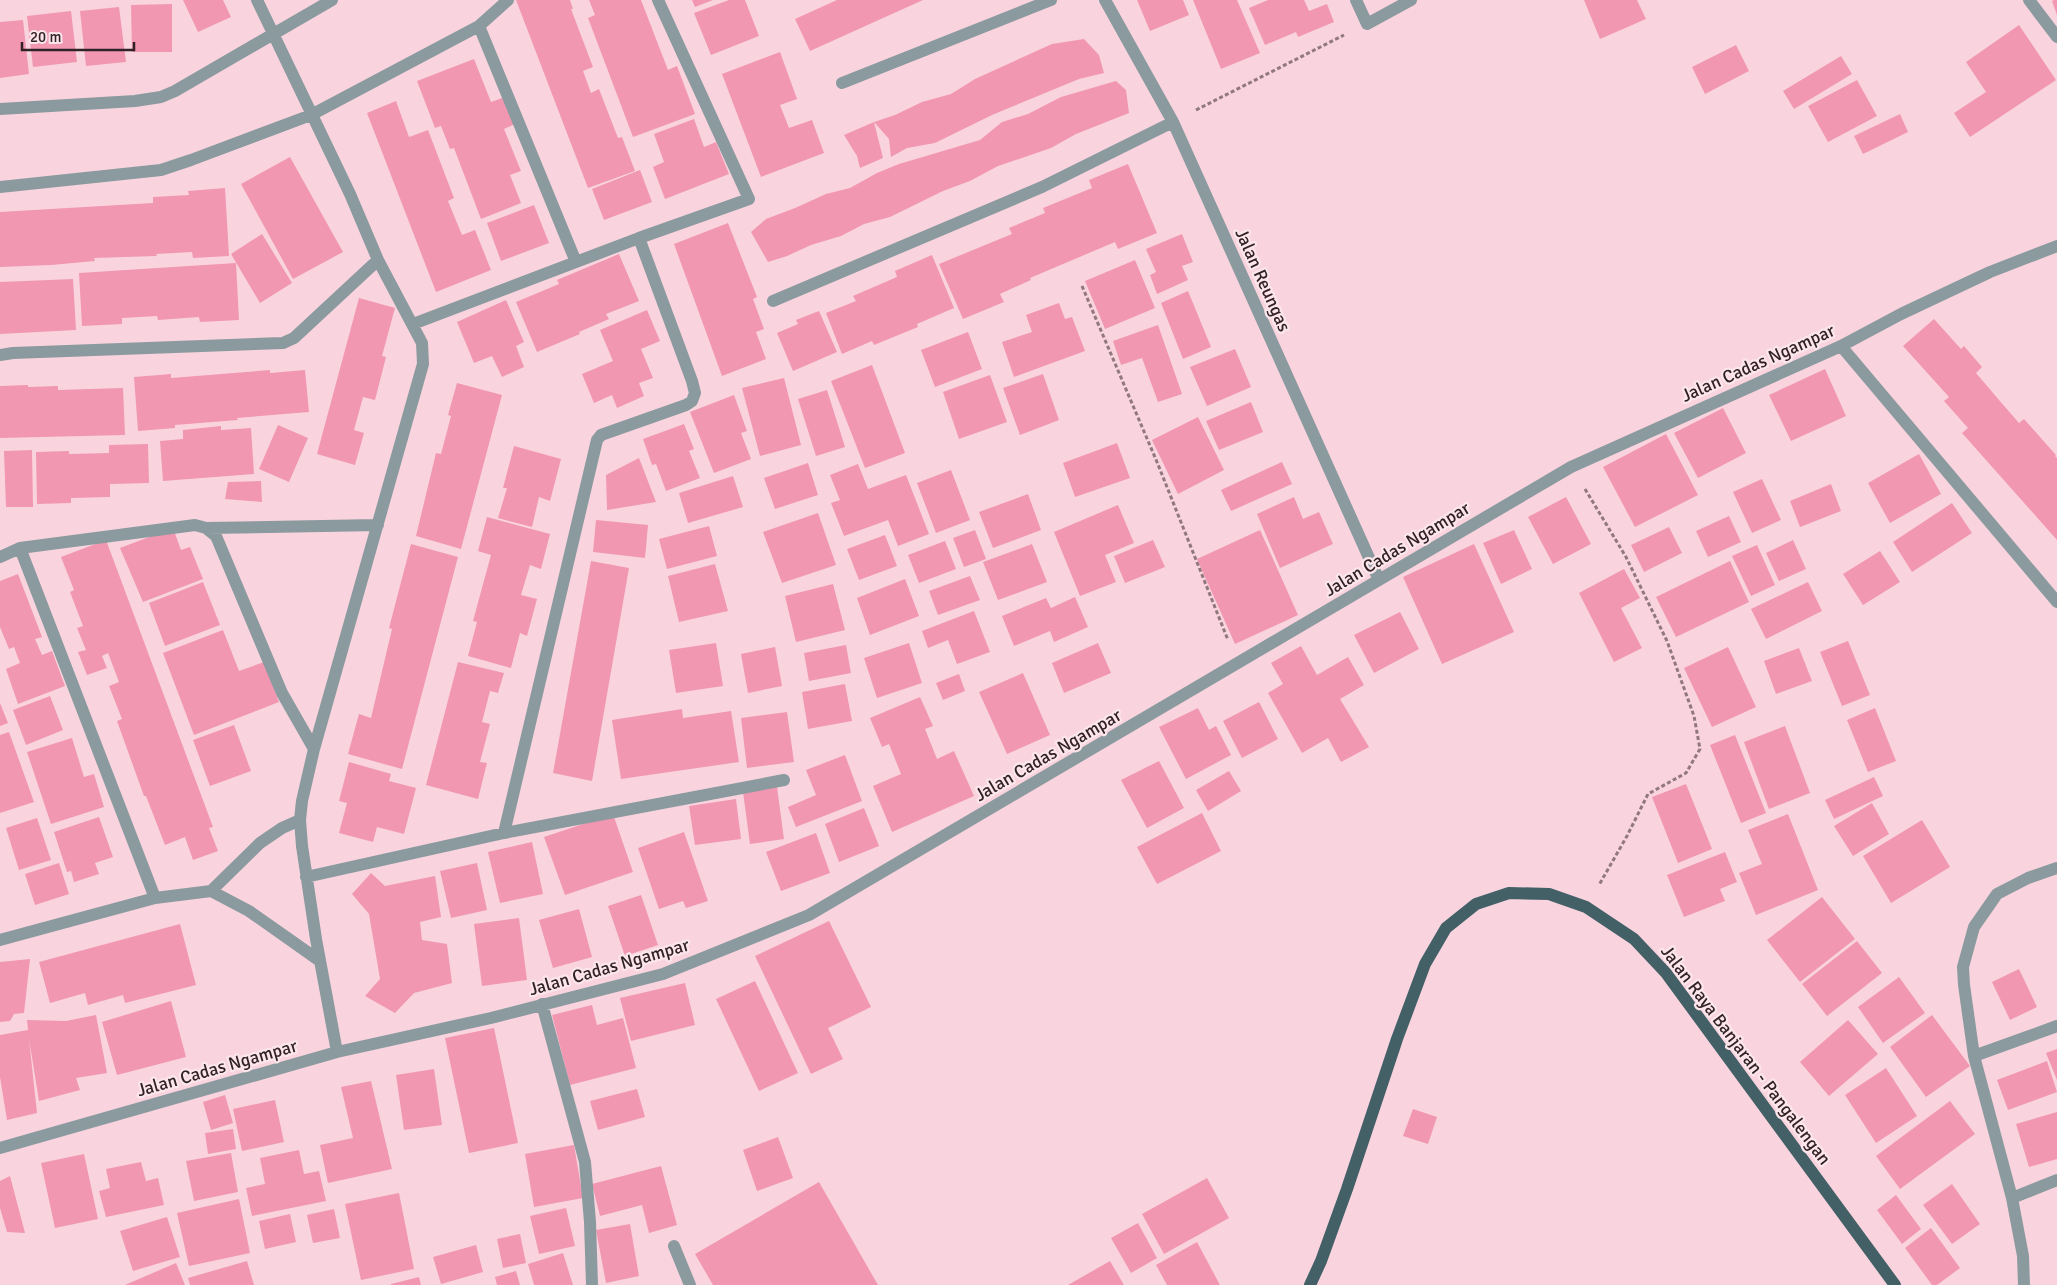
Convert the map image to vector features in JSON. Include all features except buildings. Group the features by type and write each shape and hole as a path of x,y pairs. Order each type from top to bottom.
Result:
{"main road":[{"name":"Jalan Raya Banjaran - Pangalengan","path":"1310,1285 1322,1261 1348,1189 1397,1039 1425,964 1446,928 1476,904 1509,893 1549,894 1586,906 1634,939 1666,973 1895,1285"}],"street":[{"path":"257,0 350,194 378,260 422,343 423,364 314,749 302,801 300,820 306,877 337,1052"},
{"path":"0,109 135,101 161,97 175,91 332,0"},
{"path":"0,187 161,170 311,115 479,26 508,0"},
{"path":"413,324 639,238 749,199 658,0"},
{"path":"842,83 1052,0"},
{"name":"Jalan Reungas","path":"1105,0 1173,122 1379,580"},
{"path":"1356,0 1367,24 1411,0"},
{"path":"2029,0 2057,37"},
{"path":"479,26 576,262"},
{"path":"773,301 1042,187 1173,122"},
{"path":"504,833 598,440 601,435 686,404 692,401 695,393 639,238"},
{"name":"Jalan Cadas Ngampar","path":"0,1148 337,1052 491,1018 662,974 809,915 1571,467 1841,346 1900,314 1990,272 2057,246"},
{"path":"0,355 283,343 294,338 378,260"},
{"path":"1841,346 2057,602"},
{"path":"0,557 20,548 195,525 206,528 378,525"},
{"path":"206,528 216,536 282,693 314,749"},
{"path":"20,548 155,898"},
{"path":"306,877 504,833 784,780"},
{"path":"211,891 260,843 282,828 300,820"},
{"path":"2024,1285 2023,1256 2012,1198 1974,1056 1963,967 1974,927 1997,894 2028,878 2057,868"},
{"path":"0,940 155,898 211,891 249,911 320,961"},
{"path":"542,1004 585,1162 590,1222 592,1285"},
{"path":"1974,1056 2057,1026"},
{"path":"2012,1198 2057,1180"},
{"path":"674,1246 690,1285"}],"path":[{"path":"1173,122 1367,24"},
{"path":"1082,286 1160,471 1238,664"},
{"path":"1571,467 1626,557 1667,641 1694,716 1700,748 1686,773 1648,794 1627,836 1586,906"}]}
